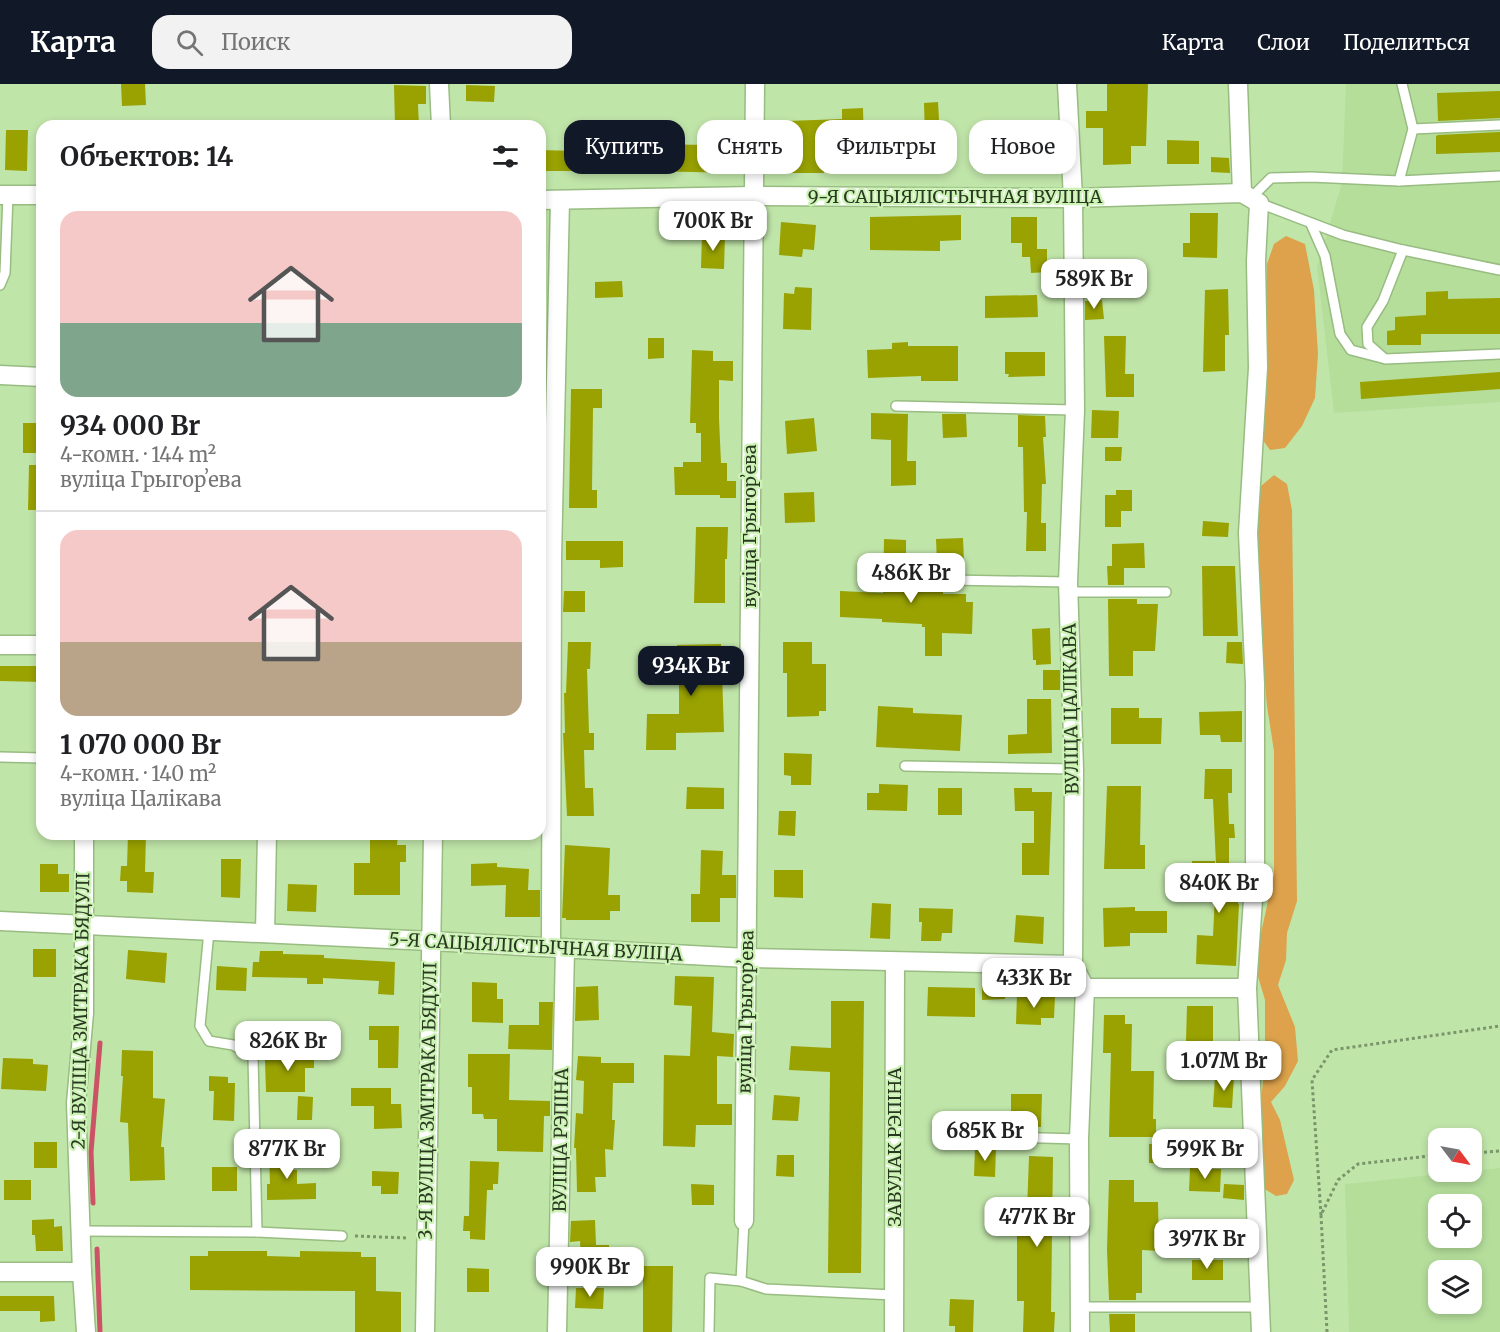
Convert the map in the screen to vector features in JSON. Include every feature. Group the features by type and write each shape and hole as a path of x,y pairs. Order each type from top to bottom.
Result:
{"street":[{"path":"439,84 441,120"},
{"name":"вуліца Грыгорʼева","path":"744,1221 755,84"},
{"name":"ВУЛІЦА ЦАЛІКАВА","path":"1067,84 1073,198 1075,410 1068,587 1074,769 1073,965 1085,988 1079,1139 1080,1332"},
{"path":"1238,84 1256,261 1258,368 1248,533 1255,684 1255,870 1247,988 1261,1332"},
{"path":"4,195 36,195"},
{"name":"9-Я САЦЫЯЛІСТЫЧНАЯ ВУЛІЦА","path":"546,200 753,196 1251,198"},
{"name":"ВУЛІЦА РЭПІНА","path":"557,1332 558,947 552,558 560,200"},
{"path":"0,375 36,377"},
{"path":"0,645 36,645"},
{"name":"2-Я ВУЛІЦА ЗМІТРАКА БЯДУЛІ","path":"84,840 84,1013 76,1103 86,1332"},
{"path":"265,933 267,840"},
{"name":"3-Я ВУЛІЦА ЗМІТРАКА БЯДУЛІ","path":"425,1332 433,840"},
{"name":"5-Я САЦЫЯЛІСТЫЧНАЯ ВУЛІЦА","path":"0,921 747,958 895,963 1073,965"},
{"name":"ЗАВУЛАК РЭПІНА","path":"894,1332 895,963"},
{"path":"1085,988 1247,988"},
{"path":"0,1272 82,1272"}],"lane":[{"path":"1399,181 1413,129 1402,84"},
{"path":"1413,129 1500,124"},
{"path":"1500,176 1399,181 1311,177 1271,178 1251,198 1343,235 1500,270"},
{"path":"0,285 5,273 4,195"},
{"path":"1311,224 1325,256 1340,334 1351,350 1385,359 1500,354"},
{"path":"1385,359 1368,344 1367,327 1383,301 1403,250"},
{"path":"896,406 1075,410"},
{"path":"894,579 1166,592"},
{"path":"0,757 36,758"},
{"path":"904,766 1074,769"},
{"path":"209,931 200,1026 209,1041 233,1045 253,1057 257,1232"},
{"path":"967,1136 1079,1139"},
{"path":"741,1281 744,1221"},
{"path":"81,1231 257,1232 342,1236"},
{"path":"709,1332 710,1278 741,1281 766,1289 894,1295"},
{"path":"1080,1307 1260,1307"}],"path":[{"path":"1327,1332 1312,1080 1332,1050 1500,1026"},
{"path":"1482,1152 1500,1151"},
{"path":"1321,1215 1338,1180 1358,1164 1428,1156"},
{"path":"342,1236 425,1239"}],"shaded area":[{"path":"1346,84 1500,84 1500,402 1334,413 1317,266 1342,183"},
{"path":"1286,236 1305,244 1314,290 1318,354 1315,398 1302,426 1285,448 1270,450 1262,439 1267,264 1274,244"},
{"path":"1274,475 1287,484 1292,510 1297,901 1287,933 1286,960 1278,985 1295,1027 1298,1061 1285,1086 1271,1102 1280,1120 1294,1180 1287,1194 1276,1196 1263,1188 1261,1101 1265,1060 1265,1000 1257,973 1261,933 1274,874 1274,751 1267,706 1254,557 1261,486"},
{"path":"1500,1168 1500,1332 1349,1332 1345,1184 1428,1175 1428,1182 1482,1182 1482,1170"}],"building":[{"path":"121,84 145,84 146,105 122,106"},
{"path":"1107,84 1148,84 1146,146 1131,146 1131,164 1103,165 1103,128 1086,128 1086,111 1107,111"},
{"path":"394,85 426,86 426,104 418,104 419,120 395,120"},
{"path":"466,85 495,86 494,102 466,101"},
{"path":"1500,91 1500,118 1438,121 1437,93"},
{"path":"938,102 939,120 924,120 924,103"},
{"path":"863,108 863,120 815,120 815,173 803,173 803,120 842,119 842,109"},
{"path":"6,130 28,130 27,171 5,170"},
{"path":"1500,132 1500,152 1436,154 1436,136 1438,135"},
{"path":"1167,140 1199,141 1199,164 1167,164"},
{"path":"685,145 697,145 697,172 685,172"},
{"path":"546,150 564,151 564,171 546,171"},
{"path":"1211,157 1229,158 1230,173 1211,172"},
{"path":"1190,213 1218,213 1217,258 1183,257 1183,243 1190,243"},
{"path":"961,215 961,240 940,241 940,251 870,250 870,217"},
{"path":"1011,217 1037,217 1037,249 1047,249 1047,272 1031,273 1030,257 1022,257 1022,243 1011,243"},
{"path":"781,222 816,225 814,250 803,249 802,257 779,255"},
{"path":"702,235 725,235 724,269 701,268"},
{"path":"1102,263 1125,263 1125,270 1138,271 1138,290 1102,290"},
{"path":"622,281 623,297 595,298 595,282"},
{"path":"795,287 812,288 811,330 783,329 784,293 794,294"},
{"path":"1228,289 1229,335 1225,335 1225,371 1203,372 1205,290"},
{"path":"1448,291 1448,299 1500,298 1500,334 1421,334 1421,345 1387,345 1387,331 1395,330 1395,317 1426,315 1426,292"},
{"path":"1037,295 1038,317 985,318 985,296"},
{"path":"1102,300 1104,319 1085,320 1085,301"},
{"path":"1104,336 1126,336 1125,374 1134,374 1134,397 1106,397"},
{"path":"648,338 664,338 664,358 648,359"},
{"path":"908,342 908,346 958,346 958,381 921,381 921,376 868,378 867,350 892,349 892,343"},
{"path":"692,350 713,351 713,361 733,361 733,381 719,380 719,419 721,463 727,463 727,481 736,481 736,498 720,498 720,495 675,495 674,467 683,467 683,462 701,462 701,433 696,433 696,423 690,423"},
{"path":"1005,352 1045,352 1045,376 1008,377 1009,374 1005,374"},
{"path":"1500,372 1500,389 1361,399 1360,382"},
{"path":"571,389 602,389 602,408 593,408 592,490 597,490 597,508 569,508"},
{"path":"1092,410 1119,411 1118,438 1091,438"},
{"path":"871,413 908,414 907,461 916,461 916,485 891,486 891,440 871,439"},
{"path":"942,414 966,414 967,437 943,438"},
{"path":"1018,415 1045,416 1046,437 1043,437 1046,484 1042,484 1041,523 1046,523 1046,551 1026,551 1027,512 1024,512 1023,447 1018,447"},
{"path":"814,418 817,451 787,454 785,421"},
{"path":"23,423 36,423 36,453 23,453"},
{"path":"1105,447 1122,447 1121,461 1105,461"},
{"path":"29,465 36,465 36,510 28,510"},
{"path":"1116,490 1132,490 1132,511 1121,511 1121,527 1105,527 1105,495 1116,495"},
{"path":"814,492 815,522 785,523 784,493"},
{"path":"1203,521 1229,523 1228,537 1202,536"},
{"path":"696,527 728,527 725,603 694,603"},
{"path":"963,538 964,562 937,563 936,539"},
{"path":"884,539 906,540 906,572 890,573 887,578 890,584 943,588 943,594 966,594 966,602 973,602 972,634 942,633 942,656 925,656 925,627 922,627 922,624 840,617 840,591 883,593"},
{"path":"566,541 623,541 623,567 600,568 600,560 566,560"},
{"path":"1144,543 1145,568 1124,568 1124,585 1108,585 1107,566 1112,566 1112,544"},
{"path":"1202,566 1235,566 1238,636 1203,636"},
{"path":"564,591 585,591 585,612 563,612"},
{"path":"1108,599 1137,599 1137,604 1158,604 1155,651 1133,651 1133,676 1109,676"},
{"path":"1050,628 1051,664 1036,665 1036,660 1033,660 1032,629"},
{"path":"568,642 591,642 590,669 587,669 589,733 594,733 594,750 584,750 585,788 593,788 594,816 567,816 563,733 565,733 564,693 566,693"},
{"path":"783,642 812,642 812,664 826,664 826,711 819,711 819,716 787,717 787,673 783,673"},
{"path":"1227,642 1242,642 1243,664 1226,663"},
{"path":"721,644 724,732 676,733 676,750 646,750 647,714 679,714 679,681 670,681 669,659 677,659 677,645"},
{"path":"0,666 36,666 36,682 0,681"},
{"path":"1043,670 1060,670 1060,690 1043,690"},
{"path":"1027,699 1051,699 1052,753 1008,754 1008,735 1027,734"},
{"path":"878,706 913,708 913,713 962,715 960,751 876,747"},
{"path":"1111,708 1139,708 1139,718 1162,718 1161,744 1111,744"},
{"path":"1242,711 1242,742 1221,742 1220,735 1200,735 1199,712"},
{"path":"784,753 812,754 811,785 791,785 791,776 784,775"},
{"path":"1205,769 1232,769 1232,793 1228,793 1229,824 1234,824 1235,838 1229,838 1229,864 1216,864 1213,799 1204,799"},
{"path":"879,784 908,785 907,811 867,810 867,793 879,793"},
{"path":"1107,786 1141,786 1140,845 1145,845 1145,869 1104,869"},
{"path":"687,787 724,788 724,809 686,809"},
{"path":"938,788 962,788 962,815 938,815"},
{"path":"1014,788 1032,788 1032,792 1052,792 1049,875 1022,875 1022,843 1034,843 1034,811 1015,811"},
{"path":"779,811 796,811 795,836 778,835"},
{"path":"128,840 146,840 145,872 154,872 153,893 127,892 127,881 120,881 121,866 127,866"},
{"path":"370,840 397,840 397,845 406,845 406,862 400,862 400,895 354,895 354,863 370,863"},
{"path":"565,845 610,848 608,895 620,895 620,911 610,911 610,920 566,920 562,918"},
{"path":"701,850 723,851 722,875 736,875 736,898 720,898 720,922 691,922 691,894 700,894"},
{"path":"221,859 241,859 240,898 221,897"},
{"path":"1192,861 1215,861 1215,870 1238,869 1236,966 1196,964 1197,935 1213,936 1215,894 1207,894 1207,888 1192,888"},
{"path":"497,863 497,867 529,869 528,890 540,890 540,917 505,917 506,885 471,886 471,864"},
{"path":"40,864 58,864 58,874 69,874 69,892 40,892"},
{"path":"774,870 803,870 803,898 774,897"},
{"path":"288,884 317,885 316,912 287,911"},
{"path":"872,903 891,904 890,939 870,938"},
{"path":"1135,907 1135,911 1167,911 1167,933 1130,933 1130,946 1104,947 1103,908"},
{"path":"919,908 953,909 952,933 942,933 941,941 921,941 922,922 919,922"},
{"path":"1016,915 1044,917 1043,944 1014,942"},
{"path":"33,949 56,949 56,977 33,977"},
{"path":"128,950 167,953 165,983 126,979"},
{"path":"260,951 283,951 283,954 324,955 324,958 395,962 394,995 378,994 379,981 323,978 323,984 307,984 307,978 252,977 253,962 259,962"},
{"path":"217,966 247,968 246,991 216,990"},
{"path":"675,976 714,977 712,1032 734,1034 733,1057 717,1056 717,1104 732,1104 732,1125 696,1125 695,1147 663,1146 664,1055 690,1056 692,1006 674,1005"},
{"path":"472,982 497,983 497,999 503,999 503,1023 472,1022"},
{"path":"1005,982 1005,999 982,1000 982,983"},
{"path":"598,986 599,1020 575,1021 576,987"},
{"path":"928,987 975,988 975,1017 927,1016"},
{"path":"1017,994 1055,996 1054,1018 1041,1018 1041,1025 1016,1024"},
{"path":"831,1001 864,1001 861,1273 828,1273 830,1072 789,1070 791,1046 831,1048"},
{"path":"539,1002 553,1002 552,1050 508,1049 509,1025 539,1025"},
{"path":"1187,1006 1213,1006 1213,1041 1186,1041"},
{"path":"1104,1015 1125,1015 1125,1024 1132,1024 1131,1071 1154,1071 1153,1119 1156,1119 1156,1137 1109,1137 1111,1053 1103,1053"},
{"path":"369,1026 399,1026 398,1068 378,1068 378,1040 369,1040"},
{"path":"122,1050 153,1051 153,1098 165,1099 161,1147 164,1147 165,1180 130,1181 128,1123 120,1122"},
{"path":"314,1051 314,1068 305,1068 305,1092 266,1092 265,1060 280,1060 280,1052"},
{"path":"468,1054 510,1054 509,1100 550,1101 550,1116 544,1116 543,1152 497,1151 497,1119 484,1119 483,1114 472,1114 472,1087 468,1087"},
{"path":"578,1056 601,1057 601,1063 634,1063 634,1083 613,1083 612,1120 615,1120 613,1150 605,1149 606,1177 595,1177 596,1192 577,1192 576,1148 574,1148 576,1113 583,1114 584,1081 576,1080"},
{"path":"3,1058 33,1059 33,1064 48,1065 46,1091 1,1089"},
{"path":"209,1076 228,1077 228,1083 235,1083 234,1121 213,1120 214,1091 209,1091"},
{"path":"1215,1076 1234,1076 1232,1108 1213,1107"},
{"path":"351,1088 391,1088 391,1104 401,1104 402,1128 374,1129 374,1106 351,1106"},
{"path":"1011,1094 1042,1094 1041,1127 1016,1127 1016,1113 1011,1113"},
{"path":"774,1095 800,1097 798,1121 772,1120"},
{"path":"298,1096 313,1097 312,1120 297,1120"},
{"path":"34,1142 57,1142 57,1168 34,1168"},
{"path":"1149,1144 1177,1144 1176,1164 1149,1163"},
{"path":"975,1147 996,1148 995,1177 974,1176"},
{"path":"269,1152 294,1152 297,1184 316,1183 316,1199 267,1200 267,1184 270,1184"},
{"path":"777,1155 794,1155 794,1177 776,1176"},
{"path":"1029,1156 1053,1157 1051,1312 1055,1312 1054,1332 1023,1332 1024,1301 1017,1301 1017,1211 1027,1211"},
{"path":"470,1161 499,1162 498,1184 493,1184 493,1190 487,1190 485,1240 470,1239 470,1231 463,1231 464,1216 469,1216"},
{"path":"212,1167 237,1167 237,1191 212,1191"},
{"path":"1190,1168 1221,1169 1220,1192 1189,1191"},
{"path":"372,1171 399,1172 398,1194 381,1194 381,1186 372,1186"},
{"path":"4,1180 31,1180 31,1200 4,1200"},
{"path":"1109,1180 1134,1180 1134,1202 1158,1202 1159,1251 1142,1250 1142,1293 1136,1293 1136,1300 1109,1300 1107,1250"},
{"path":"691,1184 714,1185 714,1205 692,1205"},
{"path":"1224,1184 1244,1185 1244,1200 1223,1198"},
{"path":"54,1219 54,1227 62,1226 63,1251 36,1251 35,1235 32,1235 32,1220"},
{"path":"595,1220 596,1245 609,1245 610,1283 594,1283 594,1258 581,1258 580,1241 570,1242 571,1221"},
{"path":"208,1251 267,1251 267,1256 300,1257 300,1251 361,1252 361,1257 376,1257 376,1291 401,1292 401,1332 355,1332 355,1291 190,1290 190,1256 208,1256"},
{"path":"1192,1260 1223,1260 1223,1280 1192,1280"},
{"path":"643,1266 673,1266 672,1332 643,1332"},
{"path":"467,1268 489,1269 489,1292 467,1292"},
{"path":"576,1288 604,1288 603,1309 575,1308"},
{"path":"0,1296 54,1296 55,1321 40,1322 40,1311 0,1311"},
{"path":"950,1299 974,1300 973,1332 955,1332 955,1326 949,1326"},
{"path":"1109,1314 1135,1314 1135,1332 1110,1332"}],"waterway":[{"path":"93,1203 91,1152 100,1043"},
{"path":"97,1249 100,1332"}]}
